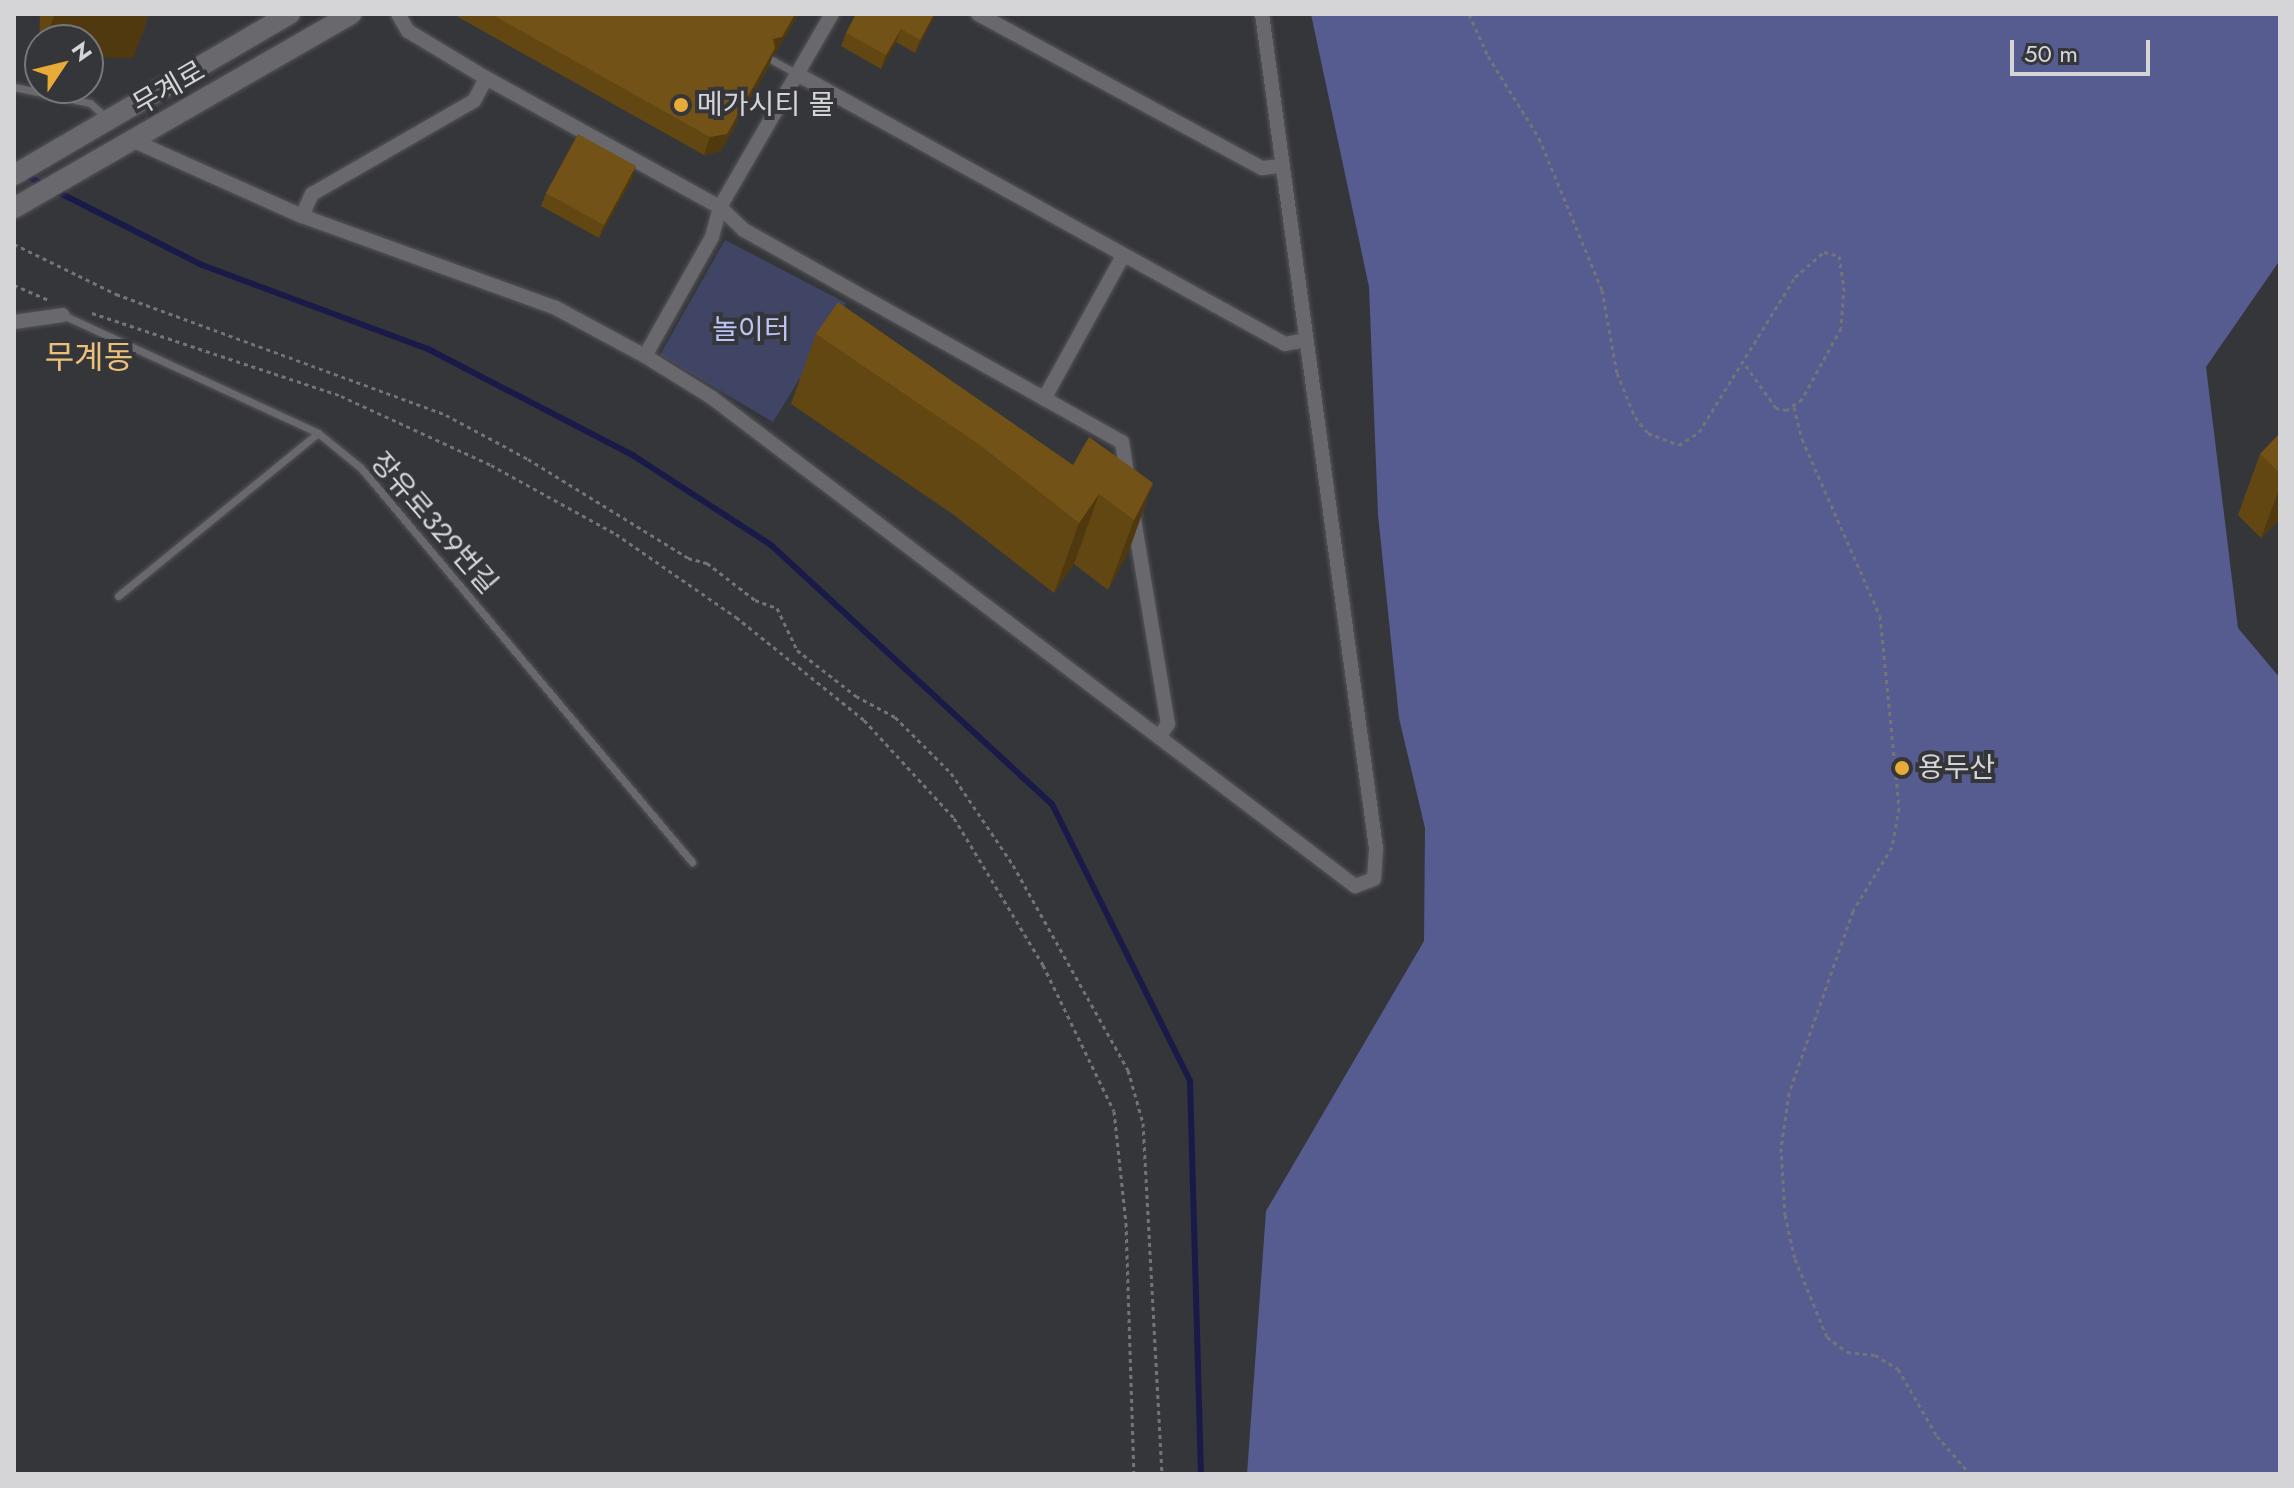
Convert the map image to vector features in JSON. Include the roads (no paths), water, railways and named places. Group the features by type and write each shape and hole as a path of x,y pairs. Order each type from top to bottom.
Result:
{"main road":[{"name":"무계로","path":"14,175 290,14"},
{"name":"무계로","path":"14,208 351,14"}],"street":[{"path":"398,14 408,31 486,78 720,207 744,230 1122,442 1168,724 1159,737"},
{"path":"645,356 712,237 720,207 832,14"},
{"path":"978,14 1262,168 1282,166"},
{"path":"126,145 302,216 554,307 645,356 711,397 1355,886 1374,879 1376,848 1262,14"},
{"path":"797,74 1285,344 1306,340"},
{"path":"302,216 312,194 474,101 486,78"},
{"path":"1044,399 1123,256"},
{"path":"14,322 63,315"}],"lane":[{"path":"772,60 797,74"},
{"path":"14,87 90,103 109,120"},
{"name":"장유로329번길","path":"63,315 318,433 361,468 692,862"},
{"path":"118,596 318,433"}],"waterway":[{"path":"24,174 46,186"},
{"path":"56,191 202,265 428,349 634,456 771,545 1052,804 1190,1081 1201,1474"}],"place":[{"name":"메가시티 몰","path":"681,105"},
{"name":"용두산","path":"1902,768"}],"district":[{"name":"무계동","path":"89,357"}],"park label":[{"name":"놀이터","path":"751,330"}]}
